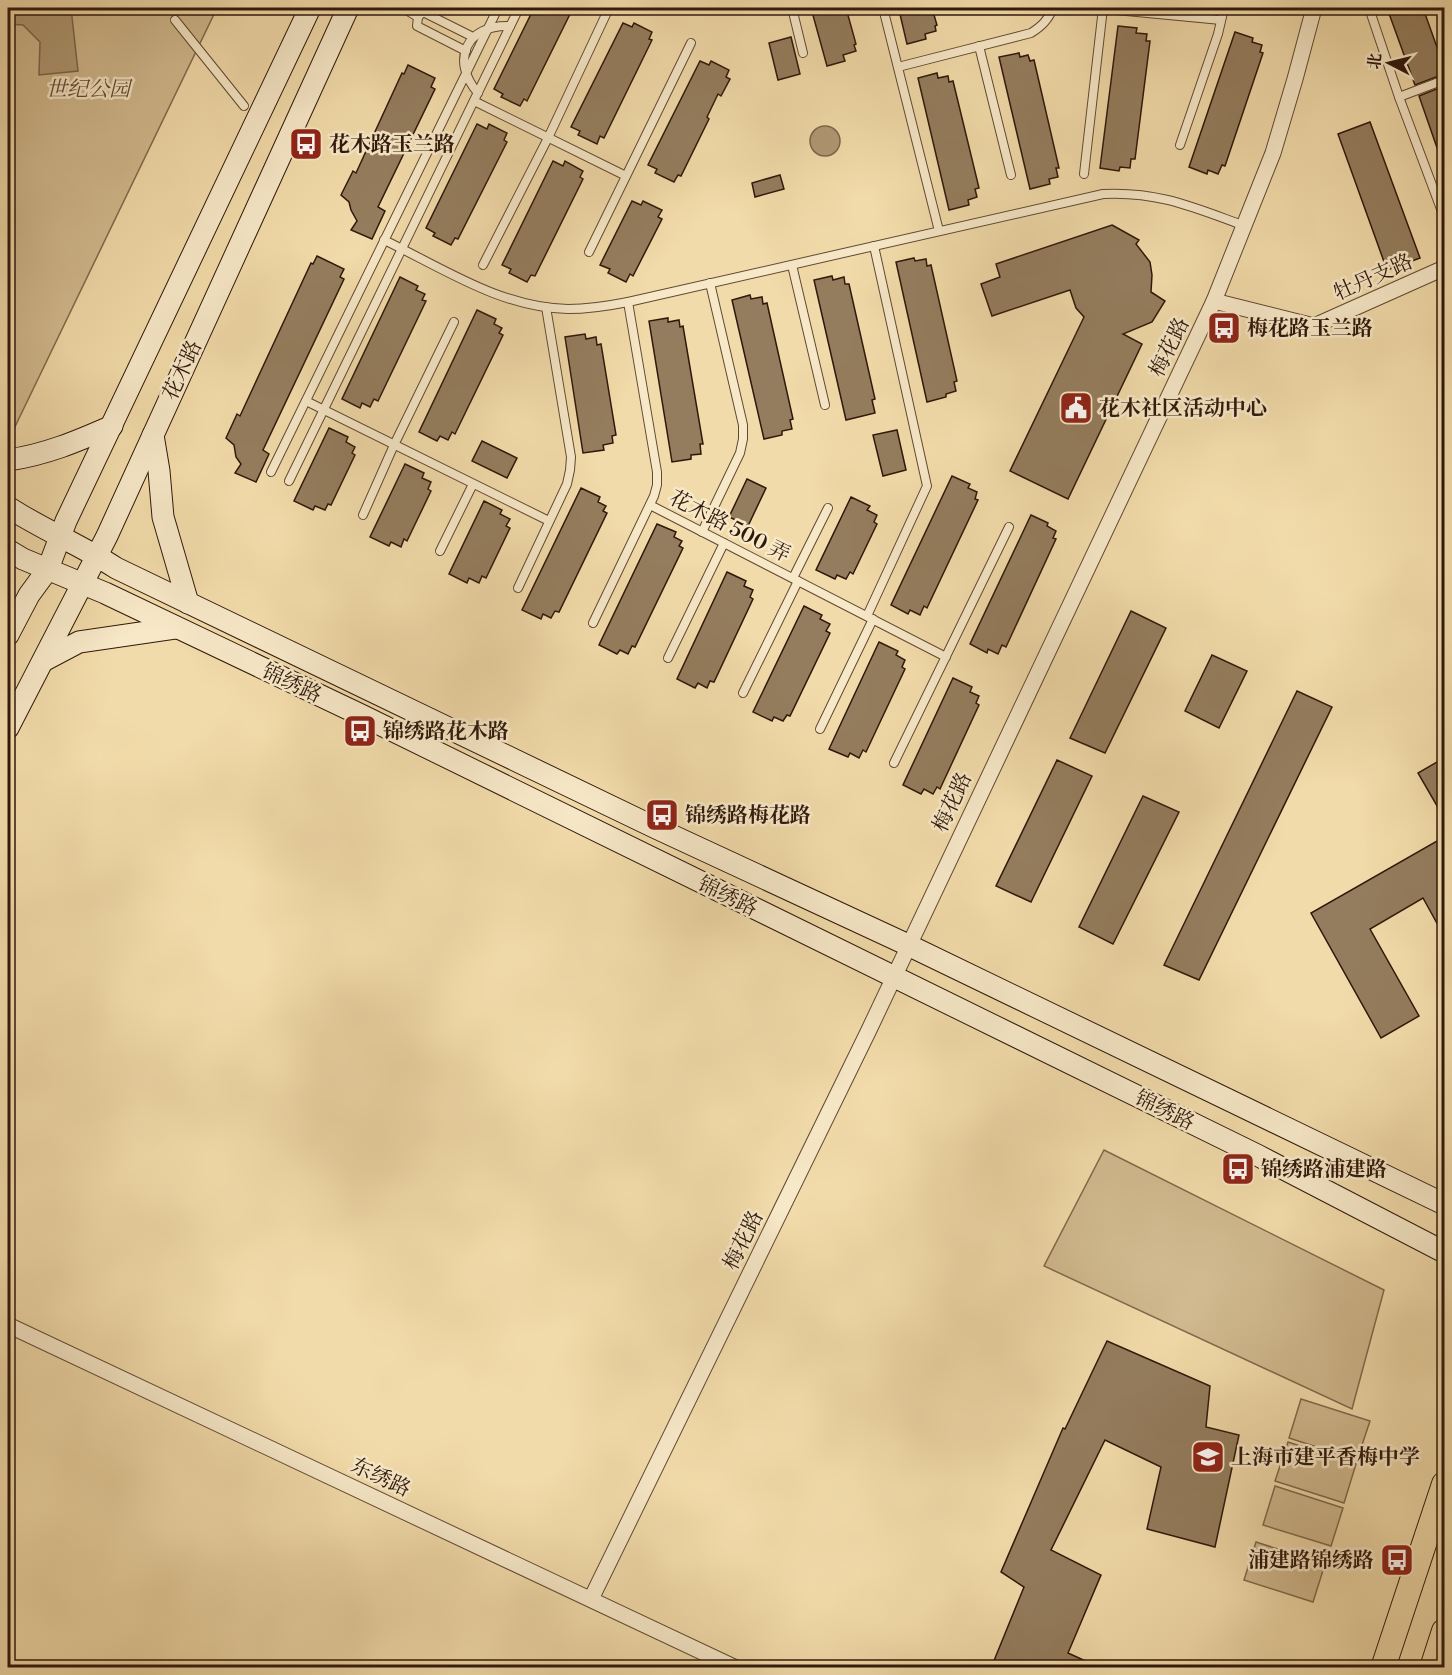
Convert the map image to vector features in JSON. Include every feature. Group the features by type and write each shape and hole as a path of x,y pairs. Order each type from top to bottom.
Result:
{"main road":[{"name":"花木路","path":"8,635 29,595 48,569 60,537 310,8"},
{"name":"花木路","path":"8,728 107,536 348,8"},
{"path":"8,460 35,456 79,441 112,426"},
{"path":"153,435 163,517 188,603"},
{"name":"锦绣路","path":"8,507 38,527 188,603 656,828 908,945 1444,1204"},
{"name":"锦绣路","path":"8,550 82,585 105,593 361,715 1257,1155 1444,1252"},
{"path":"43,661 79,642 175,628"},
{"path":"1383,1668 1444,1484"},
{"path":"1432,1668 1444,1631"}],"street":[{"name":"梅花路","path":"591,1599 893,978 1214,301 1245,226 1283,120 1314,8"},
{"name":"牡丹支路","path":"1214,301 1314,326 1444,268"},
{"name":"东绣路","path":"8,1325 736,1668"}],"lane":[{"path":"403,8 418,17"},
{"path":"271,472 498,8"},
{"path":"289,481 519,8"},
{"path":"483,265 548,138 609,8"},
{"path":"792,8 803,53"},
{"path":"883,8 939,231"},
{"path":"898,67 1031,33 1041,27 1053,8"},
{"path":"1083,174 1099,8 1140,10 1221,20"},
{"path":"1180,146 1224,8"},
{"path":"1369,8 1444,218"},
{"path":"466,51 417,26 418,17 423,12 473,38"},
{"path":"175,20 244,106"},
{"path":"478,93 466,73 466,51 473,38 488,27 510,26"},
{"path":"589,252 691,43"},
{"path":"979,46 1011,175"},
{"path":"1399,97 1444,80"},
{"path":"474,101 626,176"},
{"path":"384,240 466,282 514,300 546,307 590,308 628,302 1084,197 1124,193 1166,198 1245,226"},
{"path":"820,729 927,486 874,246"},
{"path":"792,265 825,405"},
{"path":"702,532 740,453 743,439 743,425 710,283"},
{"name":"花木路 500 弄","path":"628,302 657,472 657,485 650,505 946,657"},
{"path":"518,588 567,484 570,470 571,457 546,307"},
{"path":"363,515 394,445 454,322"},
{"path":"306,401 549,521"},
{"path":"440,551 473,484"},
{"path":"593,623 650,505"},
{"path":"743,693 828,508"},
{"path":"894,763 1009,527"},
{"path":"668,658 724,543"}],"green space":[{"name":"世纪公园","path":"8,8 217,8 11,435 8,433"},
{"path":"1104,1150 1384,1290 1352,1409 1044,1266"},
{"path":"1301,1399 1370,1421 1357,1460 1289,1438"},
{"path":"1288,1442 1356,1464 1344,1503 1275,1481"},
{"path":"1275,1486 1343,1508 1331,1546 1263,1525"},
{"path":"1256,1542 1325,1564 1313,1602 1244,1580"}],"shaded area":[{"path":"8,8 71,8 78,71 39,75 40,42 23,25 8,24"},
{"path":"825,126 836,130 840,141 836,152 825,156 814,152 810,141 814,130"}],"building":[{"path":"534,8 573,8 527,101 524,99 520,106 501,97 503,94 494,89"},
{"path":"811,8 846,8 856,51 843,55 845,61 827,66"},
{"path":"932,8 937,25 935,26 936,31 925,34 926,39 907,44 899,10"},
{"path":"1387,8 1423,8 1444,67 1444,74 1415,85"},
{"path":"623,23 632,27 634,23 652,32 649,39 652,40 604,138 600,136 597,144 578,135 580,131 571,127"},
{"path":"1118,26 1137,28 1136,33 1147,34 1146,41 1150,41 1135,159 1131,159 1130,168 1120,167 1119,171 1100,168"},
{"path":"1235,32 1253,38 1252,42 1262,45 1260,52 1263,53 1225,166 1222,165 1218,174 1208,170 1207,174 1189,167"},
{"path":"791,37 800,74 778,80 769,43"},
{"path":"1019,53 1020,57 1028,55 1030,61 1034,60 1059,168 1056,168 1058,177 1049,179 1050,184 1030,189 999,57"},
{"path":"700,61 709,65 711,61 729,70 726,77 730,79 721,96 718,94 707,117 709,119 681,176 678,175 674,182 655,173 657,169 648,165"},
{"path":"408,65 435,78 431,87 435,89 378,207 385,211 372,239 351,230 357,221 349,202 341,195 353,171 356,173 402,73 404,74"},
{"path":"937,73 938,78 948,76 949,82 953,81 979,188 975,189 977,197 968,200 969,205 949,210 918,78"},
{"path":"1444,86 1444,165 1443,165 1419,96"},
{"path":"1370,122 1420,258 1387,270 1338,134"},
{"path":"477,124 487,129 489,124 507,133 504,140 507,142 458,239 455,238 451,245 433,236 435,233 426,228"},
{"path":"553,161 563,166 565,161 583,171 580,177 583,179 535,276 531,275 527,282 509,273 511,269 502,265"},
{"path":"780,175 784,189 755,197 752,183"},
{"path":"632,201 641,205 643,201 662,210 658,217 662,219 633,276 630,274 626,282 608,273 610,269 600,265"},
{"name":"花木社区活动中心","path":"1112,225 1139,240 1136,244 1150,262 1151,292 1165,301 1152,322 1123,334 1142,344 1068,499 1010,471 1084,317 1076,308 1070,290 992,316 981,284 1000,277 996,264"},
{"path":"317,256 344,269 340,277 344,279 263,450 269,454 256,482 235,473 241,464 236,457 234,445 226,438 237,414 240,416 311,263 313,264"},
{"path":"914,258 915,261 926,259 927,266 931,265 957,381 954,382 956,391 946,394 946,397 927,402 896,262"},
{"path":"832,276 833,280 844,277 845,284 849,284 875,399 872,400 875,413 846,420 814,280"},
{"path":"400,277 418,286 416,290 425,294 422,300 426,301 378,401 374,399 370,407 362,403 360,408 342,399"},
{"path":"750,295 751,299 762,297 763,304 767,303 793,419 790,420 792,429 782,431 782,435 764,439 732,300"},
{"path":"477,310 496,319 494,324 502,328 499,333 503,335 455,434 452,432 448,440 440,436 437,441 419,432"},
{"path":"668,318 668,322 679,320 680,327 683,326 703,444 700,444 701,454 691,455 691,459 672,462 649,321"},
{"path":"585,334 586,339 596,337 597,345 601,344 616,435 612,436 613,443 603,445 604,450 583,453 565,337"},
{"path":"329,428 348,437 346,442 355,447 352,453 355,455 331,505 328,504 325,510 315,506 313,510 294,501"},
{"path":"897,430 906,470 883,476 873,435"},
{"path":"482,441 517,458 507,478 472,461"},
{"path":"405,464 424,473 422,478 431,482 428,489 431,491 407,541 404,539 401,547 391,542 389,546 370,537"},
{"path":"952,476 970,484 968,488 977,492 975,499 978,500 927,608 924,606 920,615 910,610 908,614 891,605"},
{"path":"747,479 766,488 748,526 729,517"},
{"path":"581,488 600,497 598,502 606,506 603,511 607,513 559,612 555,611 551,618 543,614 541,619 522,610"},
{"path":"851,497 870,506 867,510 877,515 874,522 877,524 853,574 850,572 846,579 837,575 835,579 816,570"},
{"path":"484,501 502,510 500,514 510,519 506,526 510,528 486,578 482,576 479,583 469,578 467,583 449,574"},
{"path":"1031,515 1048,523 1047,526 1056,531 1053,538 1056,539 1006,647 1002,645 998,654 988,649 987,653 970,644"},
{"path":"657,524 676,532 674,537 682,541 679,546 683,548 635,647 632,646 628,654 620,650 617,654 599,645"},
{"path":"727,572 746,581 744,586 753,590 750,597 753,599 714,682 710,681 707,688 698,683 695,688 677,679"},
{"path":"804,606 822,615 820,619 830,624 826,631 830,633 790,716 787,715 783,721 774,717 772,721 753,712"},
{"path":"1131,611 1166,628 1105,753 1070,738"},
{"path":"879,642 898,651 896,655 905,660 902,667 905,669 866,752 863,750 859,758 850,753 848,757 829,749"},
{"path":"1212,655 1247,671 1219,728 1185,711"},
{"path":"953,678 972,687 970,692 979,696 976,703 979,705 940,789 937,787 933,794 924,789 921,794 903,785"},
{"path":"1297,691 1332,707 1199,980 1164,965"},
{"path":"1444,758 1444,818 1418,773"},
{"path":"1057,760 1092,776 1031,902 996,886"},
{"path":"1143,796 1179,812 1113,944 1079,927"},
{"path":"1444,837 1444,936 1423,898 1370,929 1419,1016 1381,1038 1311,913"},
{"path":"1107,1341 1210,1386 1206,1427 1239,1435 1215,1547 1147,1529 1161,1467 1105,1440 1051,1550 1101,1575 1068,1653 1101,1668 991,1668 1024,1587 1001,1572 1063,1428 1065,1429"}],"place":[{"name":"花木路玉兰路","path":"306,144"},
{"name":"梅花路玉兰路","path":"1224,328"},
{"name":"花木社区活动中心","path":"1076,408"},
{"name":"锦绣路花木路","path":"360,731"},
{"name":"锦绣路梅花路","path":"662,815"},
{"name":"锦绣路浦建路","path":"1238,1169"},
{"name":"上海市建平香梅中学","path":"1208,1457"},
{"name":"浦建路锦绣路","path":"1397,1560"}]}
